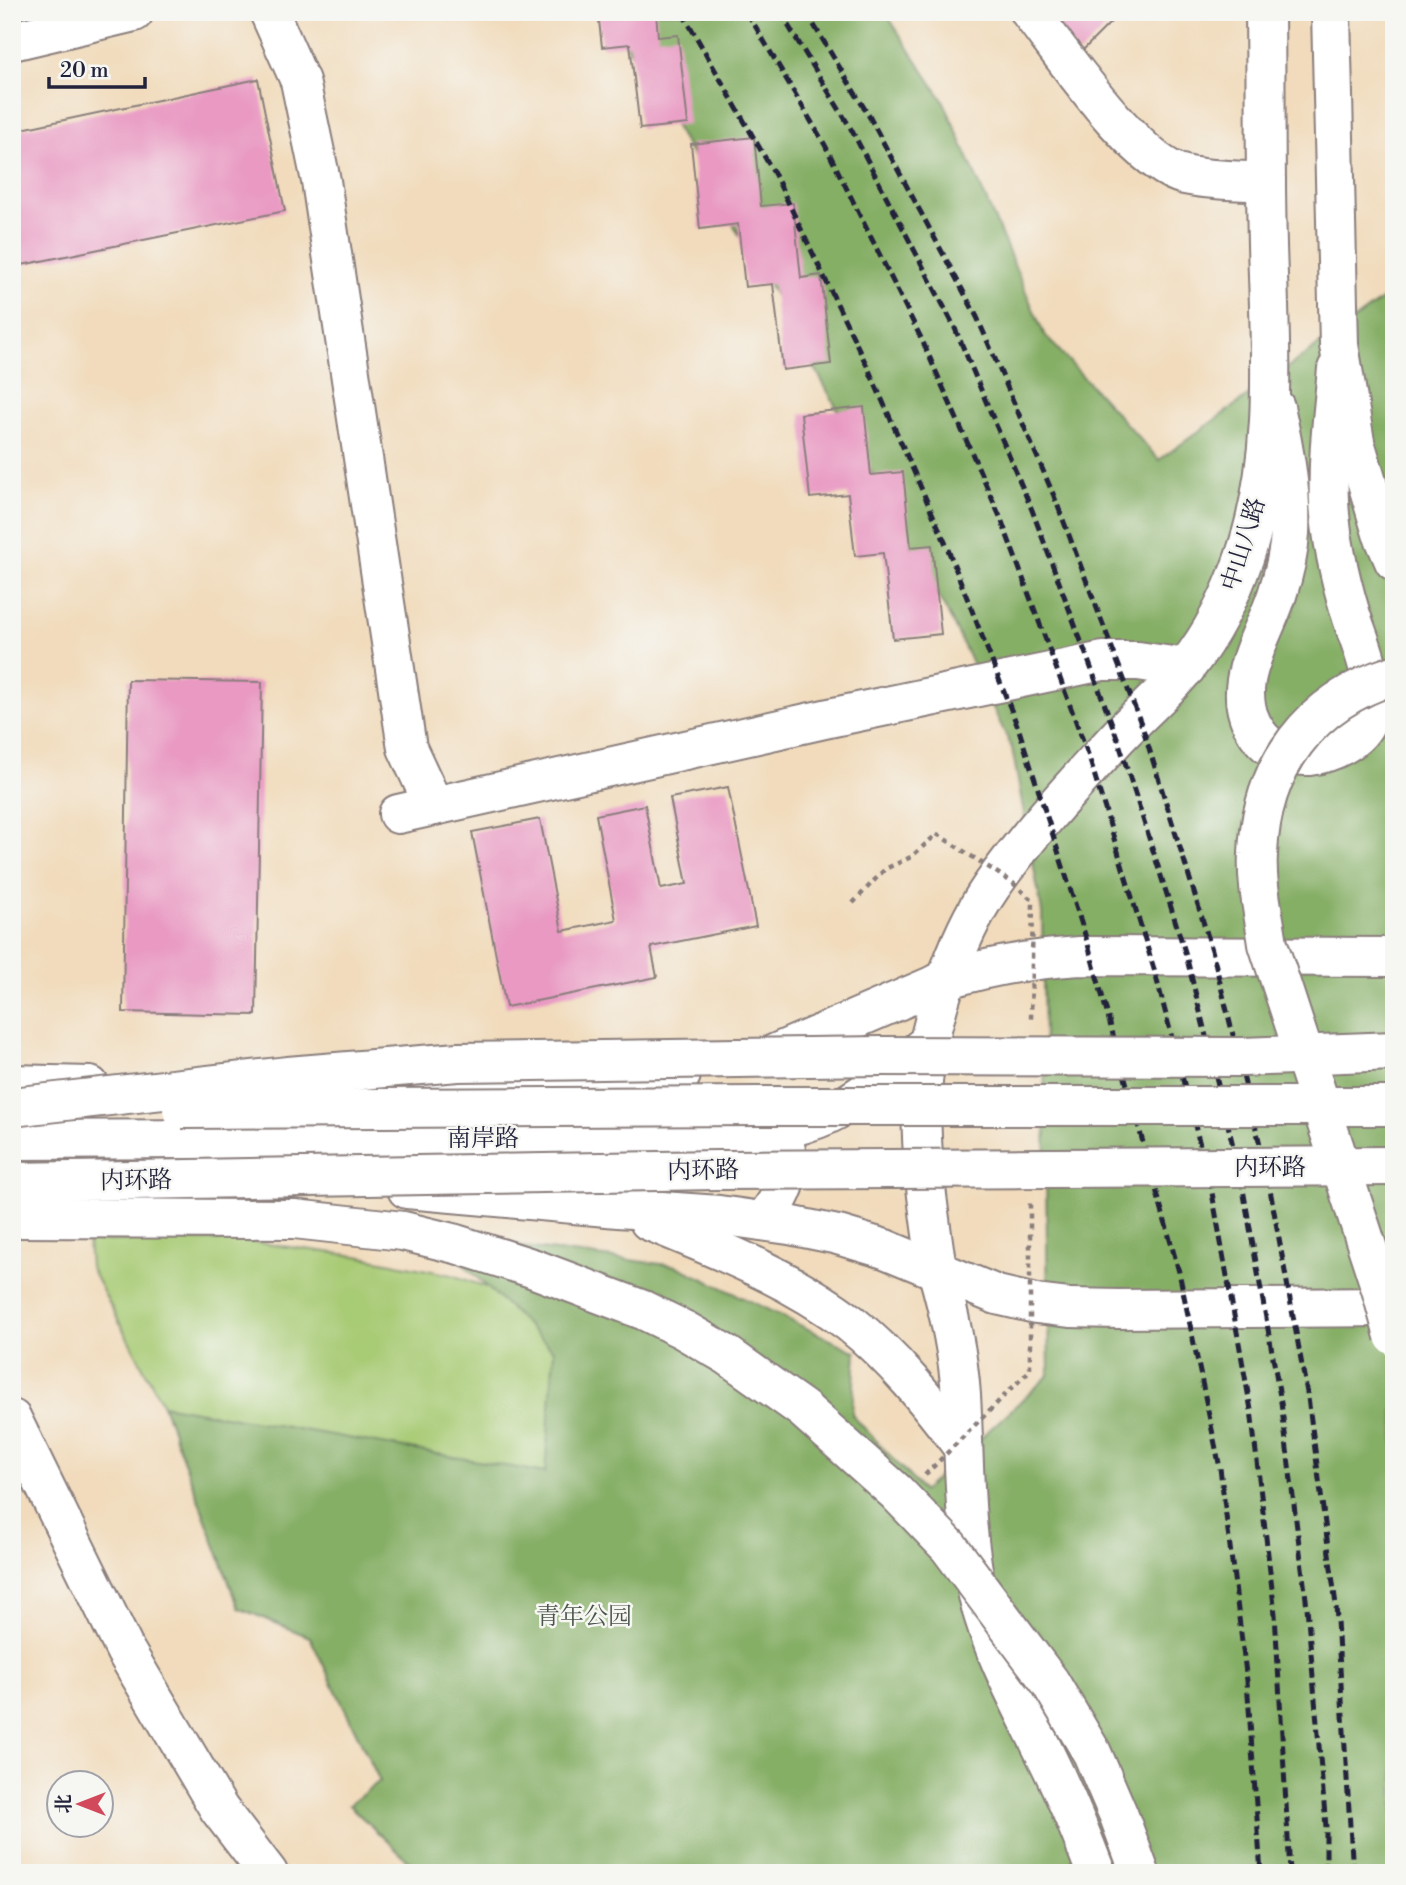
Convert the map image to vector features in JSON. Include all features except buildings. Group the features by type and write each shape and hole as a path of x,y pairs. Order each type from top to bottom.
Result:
{"main road":[{"path":"12,41 134,12"},
{"path":"269,12 300,81 321,181 416,810 843,715 1103,661 1138,661 1186,668"},
{"path":"1030,12 1101,105 1146,154 1182,175 1266,181"},
{"name":"中山八路","path":"1096,1873 1073,1815 992,1637 980,1602 972,1564 965,1501 961,1393 956,1345 937,1270 923,1150 922,1093 929,1043 946,980 968,929 990,888 1045,818 1124,730 1186,668 1209,635 1244,559 1255,521 1271,391 1265,12"},
{"path":"1271,391 1289,488 1290,534 1278,594 1246,672 1246,702 1253,727 1265,744 1282,753 1298,757 1335,749 1363,729 1368,719 1371,700 1369,673 1338,563 1329,503 1329,456 1339,345 1331,12"},
{"path":"1339,345 1355,442 1382,533 1394,561"},
{"path":"1394,675 1365,684 1332,706 1299,737 1271,782 1261,820 1257,856 1269,944 1394,1336"},
{"path":"12,1084 91,1086 624,1079 689,1074 740,1066 786,1050 946,980 1030,959 1080,956 1394,957"},
{"name":"南岸路","path":"14,1127 188,1140 743,1134 781,1129 818,1119 864,1092 929,1043"},
{"path":"14,1127 288,1076 458,1062 867,1056 1230,1057 1394,1051"},
{"path":"91,1086 188,1140"},
{"path":"14,1127 760,1106 1394,1106"},
{"path":"762,1221 778,1203 788,1180 789,1155 781,1129"},
{"name":"内环路","path":"12,1184 730,1170 1394,1166"},
{"path":"12,1184 383,1187 719,1215 838,1235 885,1249 997,1295 1036,1304 1070,1308 1394,1307"},
{"path":"12,1227 618,1208 779,1278 824,1305 872,1342 962,1446"},
{"path":"12,1218 294,1219 403,1231 456,1244 532,1268 643,1310 684,1330 727,1355 803,1409 896,1492 949,1547 1057,1694 1091,1753 1119,1816 1140,1873"},
{"path":"12,1419 125,1650 219,1809 268,1873"},
{"path":"219,1809 231,1873"}],"path":[{"path":"853,903 885,869 911,858 937,834"}],"green space":[{"name":"青年公园","path":"607,12 885,12 944,102 1044,334 1159,460 1394,291 1394,1873 421,1873 349,1805 380,1781 310,1637 239,1608 163,1405 545,1473 554,1351 434,1236 677,1266 856,1352 852,1415 923,1491 1049,1375 1042,912 1012,748 952,621 782,307"},
{"path":"236,1240 357,1256 452,1275 577,1319 713,1389 421,1873 349,1805 380,1781 310,1637 239,1608 163,1405 90,1267 88,1241"}],"railway":[{"path":"682,12 775,175 868,368 945,542 1019,730 1087,941 1179,1272 1220,1468 1247,1681 1261,1873"},
{"path":"747,12 825,145 922,340 1001,519 1088,754 1154,969 1211,1187 1251,1410 1275,1614 1290,1873"},
{"path":"780,12 850,127 954,326 1032,510 1118,740 1186,955 1241,1178 1281,1402 1307,1607 1326,1827 1326,1873"},
{"path":"806,12 869,116 977,317 1054,496 1143,729 1212,950 1267,1173 1308,1398 1336,1605 1353,1873"}]}
